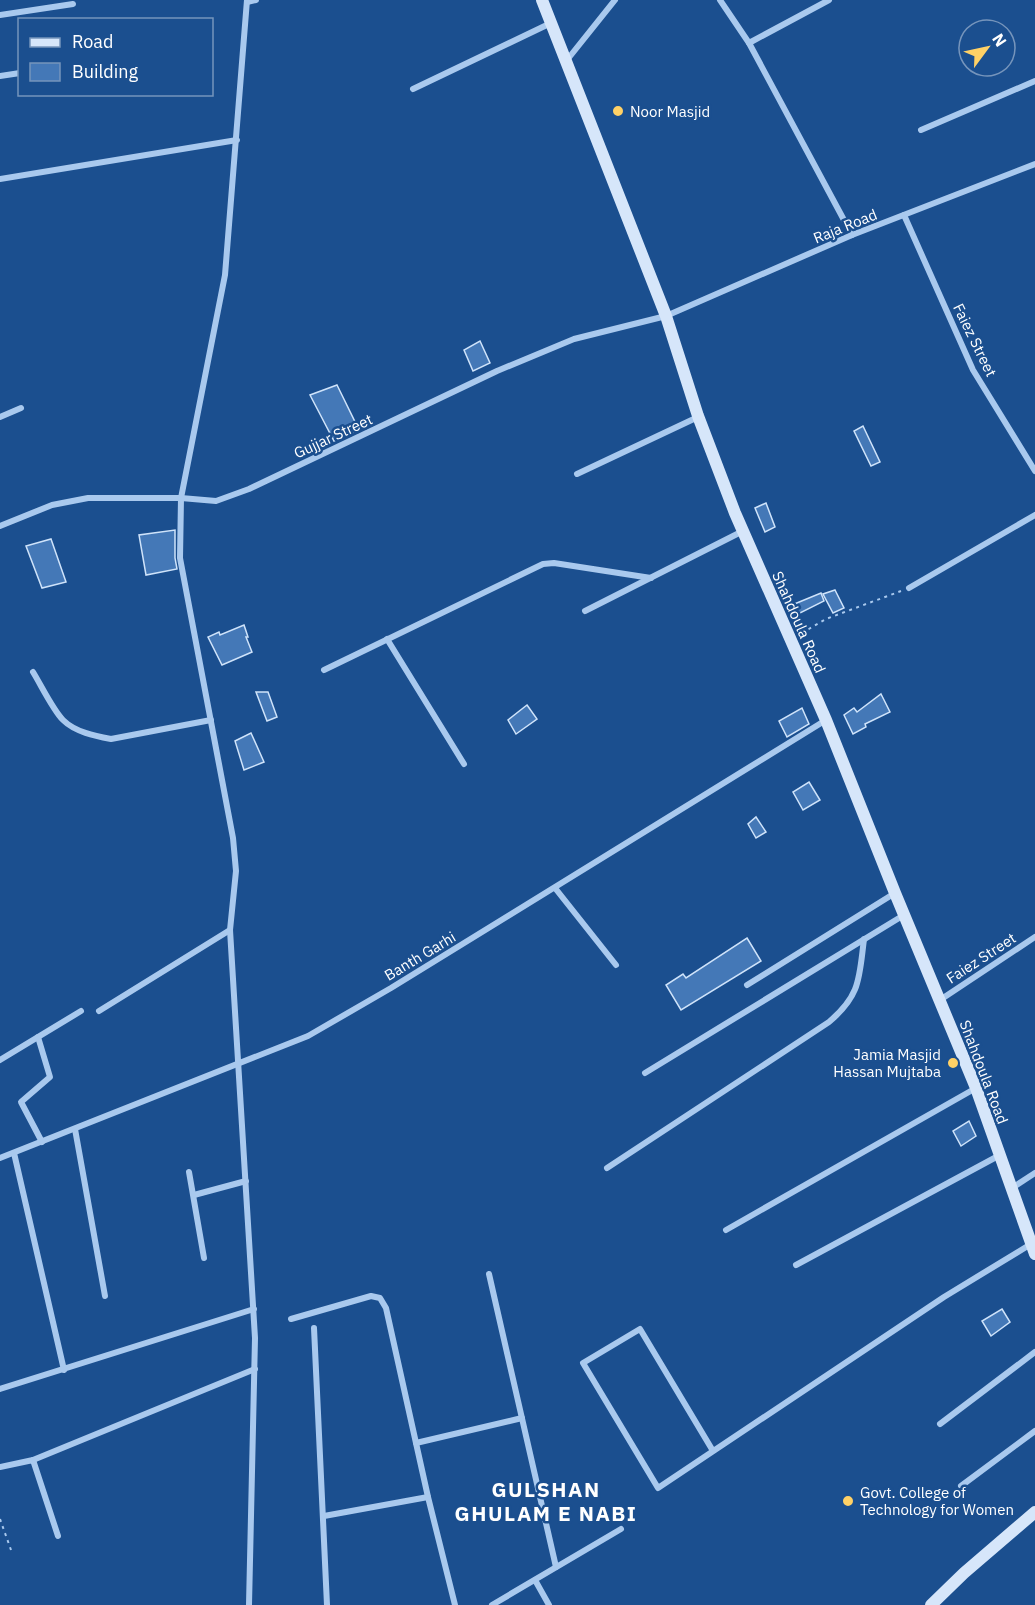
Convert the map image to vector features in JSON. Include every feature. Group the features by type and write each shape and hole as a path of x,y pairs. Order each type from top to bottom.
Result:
{"street":[{"path":"249,1605 255,1370 254,1309 230,930 236,871 233,838 180,558 181,498 225,275 247,1 256,0"},
{"name":"Shahdoula Road","path":"542,0 666,316 698,416 743,531 826,720 976,1088 1033,1249"},
{"path":"567,60 615,0"},
{"path":"720,0 749,43 852,235"},
{"path":"749,43 829,0"},
{"path":"0,15 73,4"},
{"path":"413,89 552,23"},
{"path":"0,76 18,72"},
{"path":"921,130 1035,81"},
{"path":"0,179 237,140"},
{"name":"Raja Road","path":"666,316 852,235 1035,164"},
{"name":"Faiez Street","path":"904,215 973,370 1035,471"},
{"name":"Gujjar Street","path":"0,526 52,506 88,498 181,498 216,501 249,489 497,371 574,339 666,316"},
{"path":"0,417 21,408"},
{"path":"577,474 698,416"},
{"path":"909,588 1035,515"},
{"path":"585,611 743,531"},
{"path":"324,670 543,564 554,563 651,578"},
{"path":"387,639 464,764"},
{"path":"33,672 63,720 78,730 95,736 111,739 211,720"},
{"name":"Banth Garhi","path":"0,1158 308,1036 555,888 826,720"},
{"path":"555,888 616,965"},
{"path":"747,985 895,893"},
{"path":"645,1073 904,915"},
{"path":"99,1011 230,930"},
{"name":"Faiez Street","path":"939,1000 1035,937"},
{"path":"607,1168 829,1022 845,1008 853,997 859,981 864,939"},
{"path":"0,1060 81,1011"},
{"path":"38,1037 50,1077 21,1102 42,1142"},
{"path":"726,1230 976,1088"},
{"path":"75,1129 105,1296"},
{"path":"14,1153 63,1370"},
{"path":"796,1265 1000,1155"},
{"path":"189,1172 204,1258"},
{"path":"1012,1188 1035,1173"},
{"path":"194,1195 246,1181"},
{"path":"713,1450 640,1329 583,1363 658,1488 944,1297 1033,1249"},
{"path":"489,1274 556,1567"},
{"path":"291,1319 371,1296 380,1298 386,1308 428,1497 455,1605"},
{"path":"0,1389 254,1309"},
{"path":"314,1328 327,1605"},
{"path":"940,1424 1035,1352"},
{"path":"0,1467 33,1460 255,1370"},
{"path":"416,1443 522,1418"},
{"path":"962,1486 1035,1431"},
{"path":"33,1460 58,1536"},
{"path":"324,1516 428,1497"},
{"path":"931,1605 964,1573 1035,1512"},
{"path":"492,1605 621,1529"},
{"path":"535,1580 549,1605"}],"path":[{"path":"790,640 826,619 909,588"},
{"path":"0,1519 11,1550"}],"building":[{"path":"480,341 490,363 473,371 464,350"},
{"path":"337,385 359,430 334,441 310,395"},
{"path":"863,426 880,462 871,466 854,431"},
{"path":"766,503 775,527 765,532 755,508"},
{"path":"175,530 177,569 146,575 139,535"},
{"path":"51,539 66,582 42,588 26,546"},
{"path":"835,590 844,608 833,613 823,594"},
{"path":"821,593 824,601 796,615 792,605"},
{"path":"244,625 252,652 222,665 208,637 219,632 220,635"},
{"path":"256,692 268,692 277,717 267,721"},
{"path":"881,694 890,712 865,724 866,727 853,734 844,715 854,708 857,712"},
{"path":"527,705 537,719 516,734 508,720"},
{"path":"802,708 809,724 787,737 779,721"},
{"path":"251,733 264,762 244,770 235,741"},
{"path":"809,782 820,800 803,810 793,792"},
{"path":"756,817 766,832 756,838 748,824"},
{"path":"747,938 761,961 681,1010 666,985 683,974 686,978"},
{"path":"969,1121 976,1136 961,1146 953,1131"},
{"path":"1002,1309 1010,1322 991,1336 982,1321"}],"place":[{"name":"Noor Masjid","path":"618,111"},
{"name":"Jamia Masjid Hassan Mujtaba","path":"953,1063"},
{"name":"Govt. College of Technology for Women","path":"848,1501"}],"district":[{"name":"GULSHAN GHULAM E NABI","path":"546,1501"}]}
